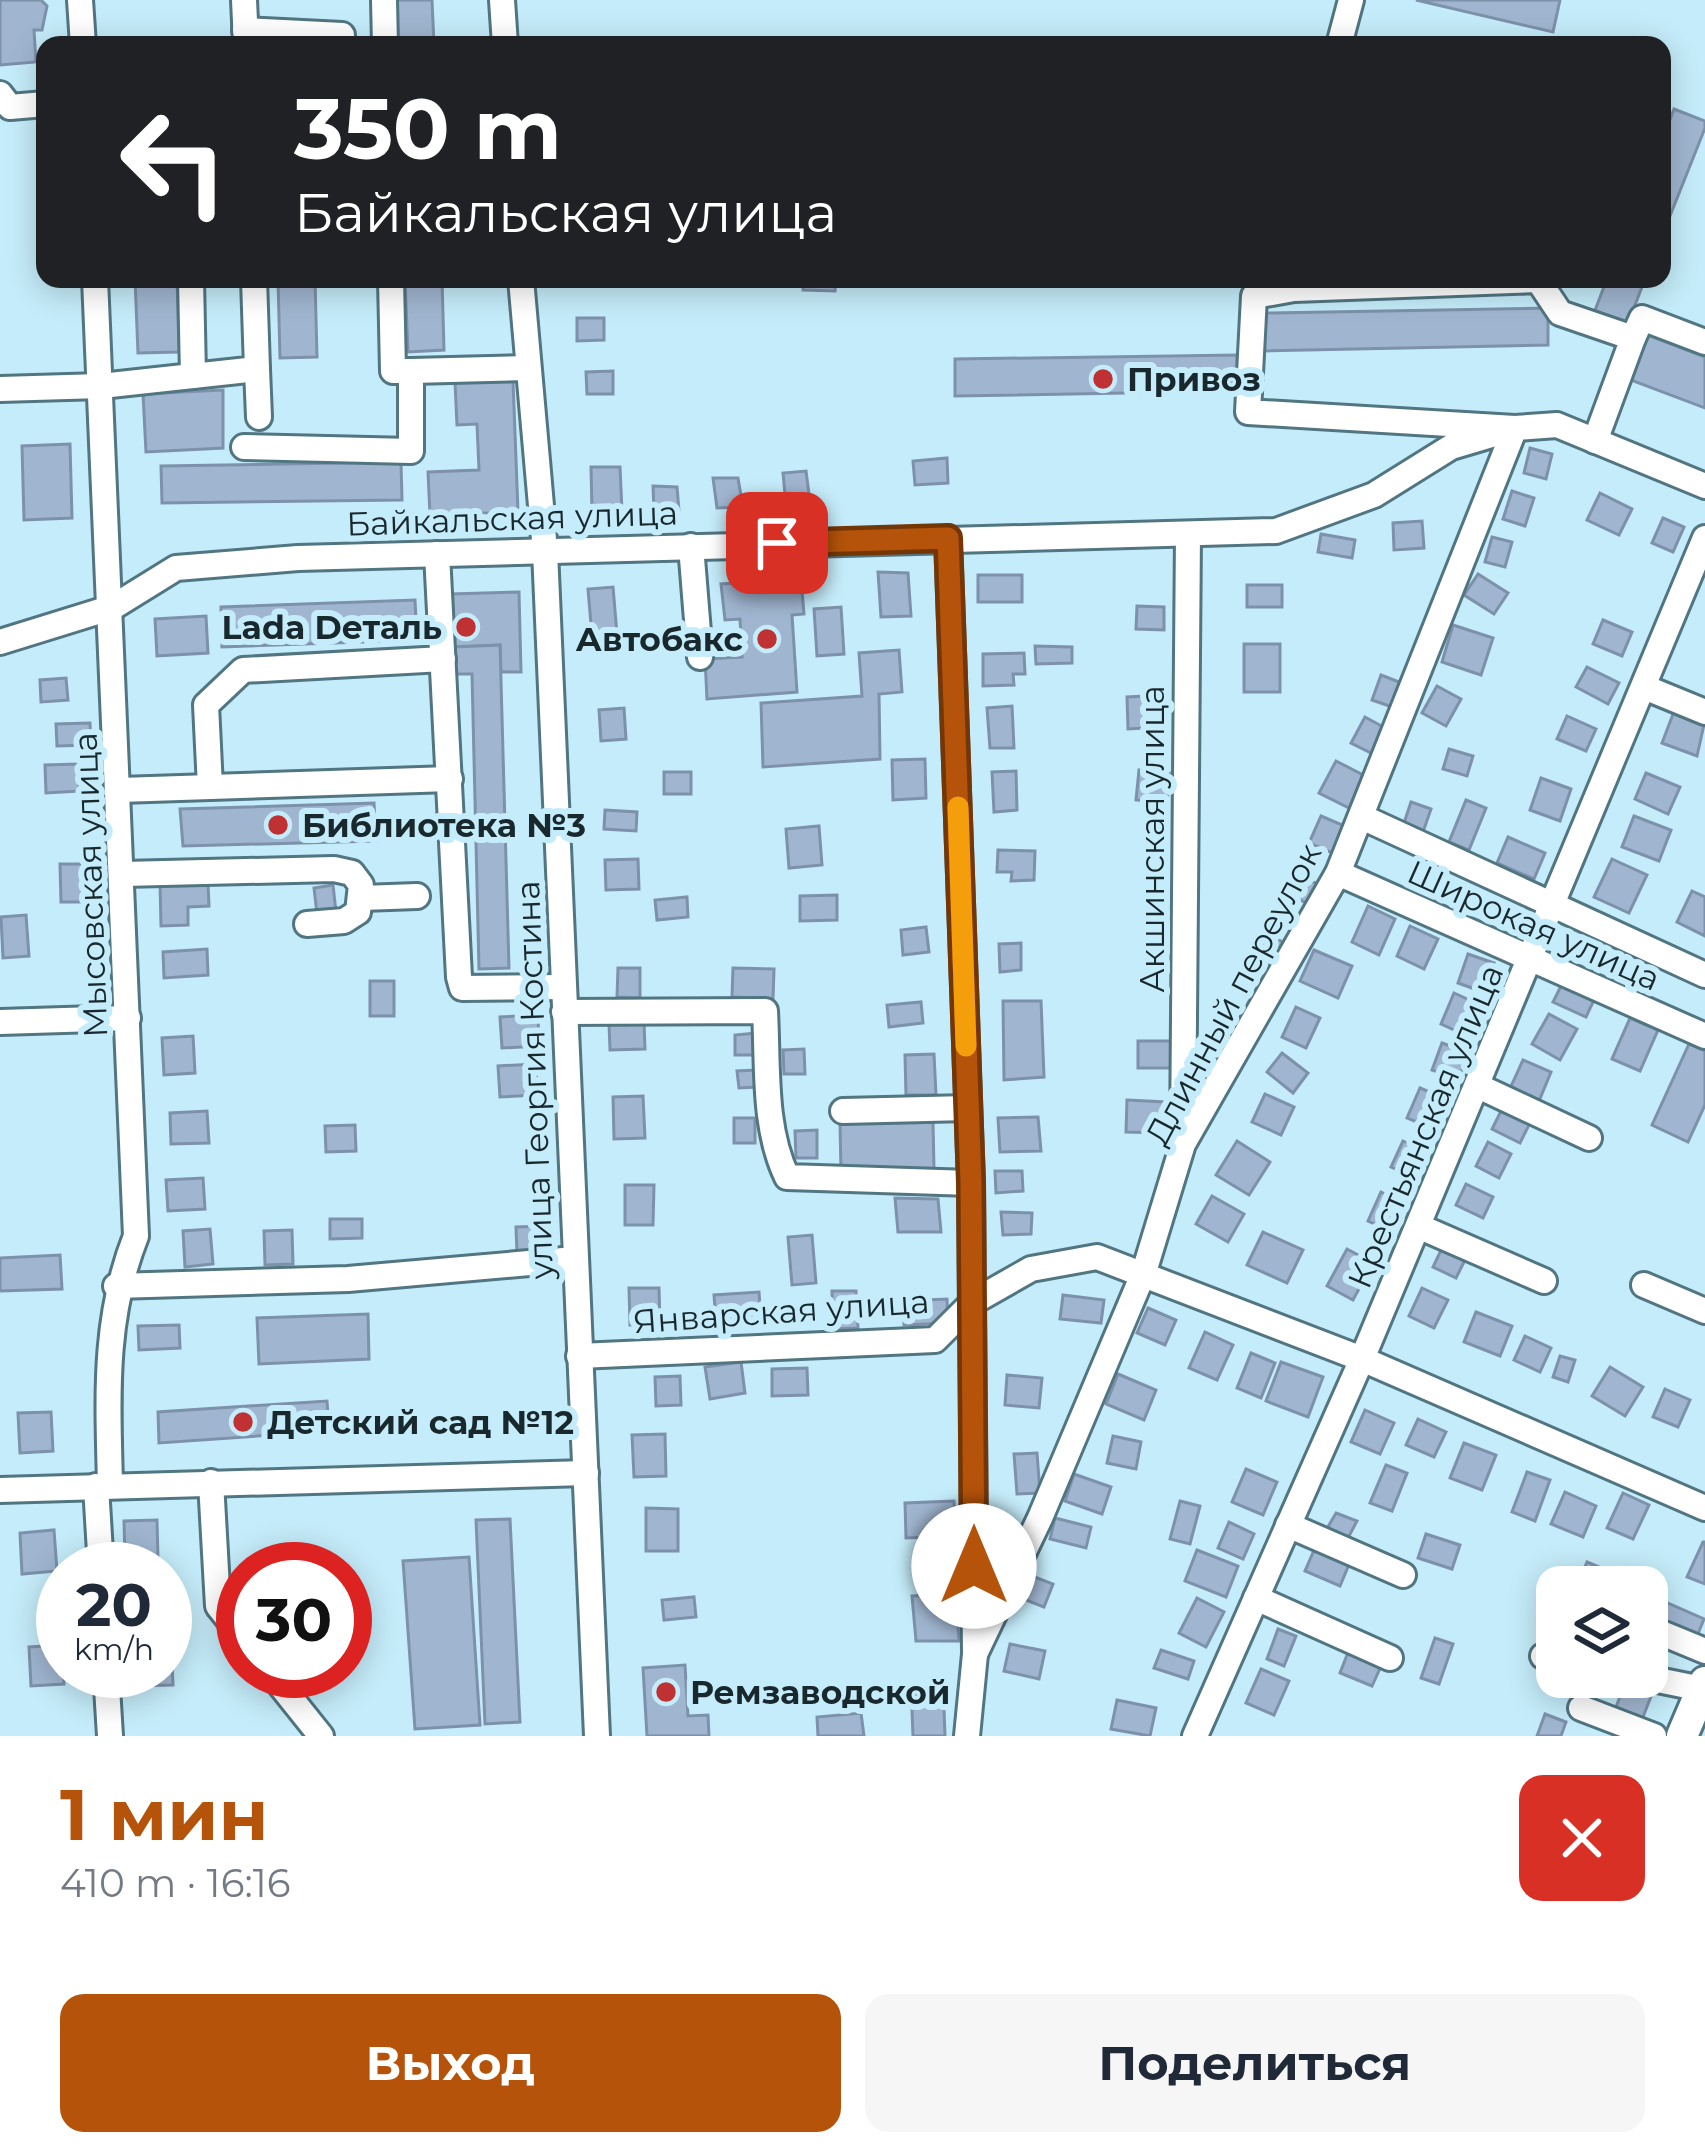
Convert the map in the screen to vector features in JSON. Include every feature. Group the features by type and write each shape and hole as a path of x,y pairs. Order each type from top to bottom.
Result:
{"main road":[{"path":"1682,1736 1703,1686"}],"street":[{"path":"80,0 82,36"},
{"path":"244,0 246,36"},
{"path":"384,0 385,36"},
{"path":"502,0 504,36"},
{"path":"1341,36 1351,0"},
{"path":"310,36 342,35"},
{"path":"0,94 10,107 36,105"},
{"name":"Мысовская улица","path":"96,288 136,1236 116,1286 107,1352 101,1542"},
{"path":"191,288 193,376"},
{"path":"254,288 259,417"},
{"path":"391,288 393,371 527,368"},
{"name":"улица Георгия Костина","path":"522,288 545,551 598,1736"},
{"path":"1281,288 1254,296 1248,412 1515,428 1557,425 1705,486"},
{"path":"1543,288 1560,313 1633,338"},
{"path":"1595,441 1642,318 1705,342"},
{"path":"0,389 101,386 257,369"},
{"path":"244,447 411,451 411,371"},
{"name":"Байкальская улица","path":"0,642 112,607 176,568 436,554 1276,531 1374,495 1451,447 1515,428"},
{"name":"Длинный переулок","path":"974,1654 1040,1518 1144,1272 1183,1144 1338,873 1515,428"},
{"name":"Акшинская улица","path":"1183,1144 1188,534"},
{"path":"948,538 973,1302 974,1654 967,1736"},
{"name":"Крестьянская улица","path":"1195,1736 1362,1359 1705,538"},
{"path":"691,546 700,657"},
{"path":"436,554 462,988 563,1000 765,1011 772,1135 788,1177 971,1183"},
{"path":"210,788 206,705 244,670 443,658"},
{"path":"1644,687 1705,712"},
{"path":"120,790 450,779"},
{"name":"Широкая улица","path":"1362,817 1705,975"},
{"path":"123,874 334,868 352,873 362,898 358,912 344,921 307,924"},
{"name":"Широкая улица","path":"1338,873 1705,1036"},
{"path":"362,898 417,896"},
{"path":"0,1022 128,1018"},
{"path":"1478,1086 1589,1138"},
{"path":"843,1111 968,1108"},
{"path":"1418,1226 1544,1281"},
{"name":"Январская улица","path":"579,1356 935,1340 973,1302 1031,1269 1097,1257 1362,1359 1705,1508"},
{"path":"116,1286 348,1279 575,1259"},
{"path":"1644,1285 1705,1311"},
{"path":"0,1490 586,1473"},
{"path":"211,1483 216,1571"},
{"path":"1288,1525 1403,1575"},
{"path":"1256,1598 1390,1658"},
{"path":"1668,1636 1705,1651"},
{"path":"1668,1681 1703,1686"},
{"path":"108,1698 110,1736"},
{"path":"291,1698 321,1736"},
{"path":"1581,1708 1654,1736"}],"building":[{"path":"0,0 41,0 47,6 42,30 34,30 36,62 0,65"},
{"path":"396,0 432,0 434,36 397,36"},
{"path":"1416,0 1560,0 1553,32"},
{"path":"1674,109 1705,121 1705,128 1671,213"},
{"path":"135,288 177,288 179,352 138,353"},
{"path":"278,288 315,288 317,357 280,358"},
{"path":"405,288 442,288 444,350 408,352"},
{"path":"1604,288 1642,288 1627,326 1594,313"},
{"path":"1548,308 1548,345 1263,351 1263,313"},
{"path":"577,318 604,318 604,340 577,341"},
{"path":"1645,334 1705,357 1705,408 1628,379"},
{"path":"1237,355 1238,391 955,396 955,359"},
{"path":"613,371 613,394 587,394 586,372"},
{"path":"513,381 518,512 430,515 428,472 479,470 477,424 457,425 455,383"},
{"path":"223,390 223,448 146,452 143,394"},
{"path":"70,444 72,518 24,520 22,446"},
{"path":"1530,448 1552,454 1546,479 1524,473"},
{"path":"947,458 948,483 915,485 913,461"},
{"path":"401,462 402,500 162,503 161,466"},
{"path":"591,467 620,467 622,511 592,511"},
{"path":"806,471 810,502 786,505 783,473"},
{"path":"713,478 738,478 743,507 717,508"},
{"path":"653,486 677,487 679,511 654,511"},
{"path":"1512,491 1534,498 1525,526 1503,519"},
{"path":"1600,493 1632,509 1619,535 1587,520"},
{"path":"1663,518 1684,527 1673,552 1652,543"},
{"path":"1422,521 1424,548 1394,550 1393,523"},
{"path":"1321,534 1355,540 1352,558 1318,552"},
{"path":"1492,537 1512,542 1505,567 1485,562"},
{"path":"878,572 908,573 911,616 881,617"},
{"path":"1478,574 1508,593 1494,614 1464,595"},
{"path":"978,575 1022,575 1022,602 978,602"},
{"name":"Автобакс","path":"801,579 804,614 792,615 797,692 707,699 705,659 742,657 740,619 725,620 721,584"},
{"path":"1247,585 1282,585 1282,607 1247,607"},
{"path":"613,587 617,634 592,636 588,589"},
{"path":"519,592 521,672 501,672 500,645 453,647 451,594"},
{"path":"415,600 417,640 222,647 221,607"},
{"path":"1137,606 1164,607 1164,630 1136,629"},
{"path":"841,607 844,654 817,656 814,609"},
{"path":"206,616 208,653 157,656 155,619"},
{"path":"1603,620 1632,632 1622,656 1593,644"},
{"path":"1453,625 1493,638 1481,675 1442,662"},
{"path":"1244,644 1280,644 1280,692 1244,692"},
{"path":"500,645 509,968 479,969 472,674 453,674 453,647"},
{"path":"1035,646 1072,647 1072,663 1036,664"},
{"path":"899,650 902,692 879,694 880,759 763,767 761,703 862,696 859,653"},
{"path":"1024,653 1025,674 1013,674 1014,685 983,686 983,654"},
{"path":"1587,667 1619,683 1608,704 1576,687"},
{"path":"1381,675 1407,685 1398,709 1372,700"},
{"path":"66,678 68,700 41,702 40,680"},
{"path":"1437,686 1461,699 1446,726 1422,713"},
{"path":"1163,695 1164,727 1128,729 1127,697"},
{"path":"1012,706 1014,748 990,748 987,708"},
{"path":"624,708 626,739 601,741 599,710"},
{"path":"1675,709 1705,720 1697,756 1662,743"},
{"path":"1567,716 1596,729 1586,751 1557,739"},
{"path":"1365,717 1387,729 1373,754 1351,743"},
{"path":"90,723 91,745 57,746 56,724"},
{"path":"1449,749 1473,756 1467,776 1443,769"},
{"path":"925,759 926,798 893,800 892,760"},
{"path":"1336,761 1365,776 1349,808 1319,793"},
{"path":"78,764 79,791 46,793 45,765"},
{"path":"1139,770 1170,773 1167,803 1136,800"},
{"path":"1016,771 1017,810 994,812 992,772"},
{"path":"664,772 691,772 691,794 664,794"},
{"path":"1646,773 1680,787 1668,814 1635,799"},
{"path":"1541,778 1571,789 1560,821 1530,810"},
{"path":"1466,800 1486,808 1469,850 1449,842"},
{"path":"1411,802 1431,809 1423,832 1403,826"},
{"name":"Библиотека №3","path":"374,803 376,841 183,846 180,809"},
{"path":"605,810 637,812 636,831 604,829"},
{"path":"1321,816 1347,827 1335,854 1309,843"},
{"path":"1634,816 1671,830 1659,861 1622,847"},
{"path":"819,826 822,865 789,868 786,829"},
{"path":"1508,837 1545,853 1534,879 1497,863"},
{"path":"998,850 1035,851 1034,880 1011,881 1012,872 997,872"},
{"path":"638,859 639,889 606,890 605,860"},
{"path":"1612,859 1647,875 1629,913 1594,897"},
{"path":"60,864 82,864 83,902 61,902"},
{"path":"1290,872 1318,884 1308,904 1281,890"},
{"path":"208,882 209,906 188,907 188,925 161,926 160,884"},
{"path":"333,885 336,912 317,914 314,888"},
{"path":"1692,891 1705,897 1705,936 1677,922"},
{"path":"837,895 837,920 800,921 800,896"},
{"path":"687,897 688,917 657,920 655,900"},
{"path":"1368,906 1395,919 1379,955 1352,942"},
{"path":"26,915 29,956 3,958 1,917"},
{"path":"1410,926 1438,939 1424,969 1397,956"},
{"path":"926,927 929,952 903,955 901,930"},
{"path":"1271,935 1292,948 1279,969 1258,955"},
{"path":"1021,943 1021,970 1000,972 999,944"},
{"path":"207,949 208,975 164,978 163,952"},
{"path":"1314,950 1352,966 1338,998 1300,981"},
{"path":"1468,954 1494,963 1483,992 1458,983"},
{"path":"618,968 640,968 640,998 617,997"},
{"path":"733,968 774,969 773,999 732,997"},
{"path":"370,981 394,981 394,1016 370,1016"},
{"path":"1562,984 1594,1000 1586,1017 1553,1002"},
{"path":"1454,993 1487,1008 1474,1039 1441,1024"},
{"path":"1003,1001 1041,1001 1044,1077 1004,1080"},
{"path":"921,1002 923,1023 889,1027 887,1005"},
{"path":"1296,1007 1320,1018 1306,1048 1282,1037"},
{"path":"1549,1014 1577,1029 1560,1060 1532,1044"},
{"path":"538,1015 539,1046 502,1048 500,1017"},
{"path":"1630,1018 1658,1030 1640,1071 1612,1059"},
{"path":"644,1021 645,1049 610,1050 609,1023"},
{"path":"757,1033 759,1055 735,1055 735,1035"},
{"path":"193,1036 195,1073 164,1075 162,1038"},
{"path":"1138,1041 1172,1041 1172,1068 1138,1068"},
{"path":"1442,1043 1468,1052 1459,1079 1432,1070"},
{"path":"1689,1044 1705,1051 1705,1105 1688,1142 1652,1125"},
{"path":"804,1049 805,1074 784,1074 783,1050"},
{"path":"1282,1053 1308,1073 1293,1093 1267,1072"},
{"path":"934,1054 936,1095 906,1095 905,1055"},
{"path":"1523,1060 1551,1072 1537,1106 1508,1093"},
{"path":"536,1064 537,1095 500,1097 498,1066"},
{"path":"756,1070 757,1087 739,1088 737,1071"},
{"path":"1420,1088 1449,1100 1436,1130 1407,1118"},
{"path":"1265,1094 1294,1107 1281,1135 1252,1122"},
{"path":"643,1096 645,1138 614,1139 613,1097"},
{"path":"1127,1100 1166,1102 1164,1133 1126,1132"},
{"path":"1504,1105 1532,1119 1520,1143 1492,1129"},
{"path":"207,1111 209,1143 171,1144 170,1113"},
{"path":"1038,1117 1041,1151 1000,1152 998,1118"},
{"path":"734,1118 755,1118 755,1143 734,1143"},
{"path":"933,1122 934,1169 841,1172 840,1124"},
{"path":"355,1125 356,1151 326,1152 325,1126"},
{"path":"817,1130 817,1158 796,1158 795,1131"},
{"path":"1237,1141 1270,1162 1249,1195 1216,1175"},
{"path":"1403,1141 1428,1152 1416,1178 1391,1167"},
{"path":"1488,1142 1511,1154 1499,1178 1476,1166"},
{"path":"995,1171 1022,1171 1023,1191 996,1193"},
{"path":"203,1178 205,1209 168,1211 166,1180"},
{"path":"1466,1184 1493,1197 1483,1218 1456,1205"},
{"path":"625,1185 654,1185 653,1225 625,1225"},
{"path":"1381,1192 1406,1203 1392,1232 1368,1221"},
{"path":"1212,1196 1244,1214 1228,1242 1196,1224"},
{"path":"895,1198 938,1199 941,1232 898,1232"},
{"path":"1001,1212 1032,1213 1031,1234 1003,1235"},
{"path":"330,1219 362,1219 362,1238 330,1239"},
{"path":"547,1226 549,1253 517,1254 516,1227"},
{"path":"210,1229 213,1264 185,1267 183,1231"},
{"path":"292,1230 293,1264 265,1265 264,1231"},
{"path":"1263,1232 1303,1250 1287,1283 1247,1265"},
{"path":"812,1235 816,1283 792,1285 788,1237"},
{"path":"1442,1248 1465,1260 1456,1278 1433,1267"},
{"path":"1347,1249 1373,1263 1353,1300 1327,1286"},
{"path":"60,1255 62,1289 0,1291 0,1258"},
{"path":"629,1288 659,1288 660,1324 630,1325"},
{"path":"1422,1288 1448,1300 1434,1328 1409,1316"},
{"path":"832,1291 856,1291 858,1328 833,1329"},
{"path":"759,1292 761,1320 716,1323 714,1295"},
{"path":"1063,1295 1104,1300 1101,1323 1060,1319"},
{"path":"947,1299 948,1323 904,1325 903,1301"},
{"path":"1148,1308 1176,1320 1165,1345 1137,1333"},
{"path":"1476,1312 1512,1326 1500,1356 1464,1342"},
{"path":"368,1314 369,1359 259,1364 257,1318"},
{"path":"179,1325 180,1348 139,1350 138,1326"},
{"path":"1205,1332 1233,1345 1217,1380 1189,1368"},
{"path":"1525,1336 1551,1348 1540,1372 1514,1360"},
{"path":"1251,1353 1275,1363 1261,1398 1237,1388"},
{"path":"1560,1356 1575,1360 1568,1382 1553,1377"},
{"path":"741,1362 745,1393 710,1399 705,1367"},
{"path":"1281,1362 1323,1377 1308,1417 1266,1401"},
{"path":"1610,1367 1643,1387 1625,1416 1592,1396"},
{"path":"807,1368 808,1395 772,1396 772,1369"},
{"path":"1118,1374 1156,1390 1144,1420 1106,1404"},
{"path":"1007,1375 1042,1378 1039,1408 1005,1405"},
{"path":"680,1376 681,1405 656,1406 655,1377"},
{"path":"1665,1389 1690,1400 1678,1427 1653,1417"},
{"name":"Детский сад №12","path":"327,1401 329,1431 159,1443 158,1412"},
{"path":"1365,1410 1394,1423 1380,1454 1351,1442"},
{"path":"51,1412 53,1451 20,1453 18,1413"},
{"path":"1418,1419 1446,1432 1434,1457 1406,1445"},
{"path":"665,1434 666,1476 634,1477 632,1435"},
{"path":"1113,1436 1141,1442 1136,1469 1107,1463"},
{"path":"1464,1443 1496,1455 1482,1490 1450,1478"},
{"path":"1037,1453 1040,1493 1017,1494 1014,1454"},
{"path":"1386,1465 1407,1473 1392,1511 1370,1503"},
{"path":"1246,1469 1277,1482 1263,1515 1232,1502"},
{"path":"1527,1472 1550,1480 1535,1521 1512,1512"},
{"path":"1074,1474 1111,1487 1102,1514 1065,1501"},
{"path":"1565,1492 1596,1506 1583,1537 1551,1524"},
{"path":"1623,1493 1649,1505 1633,1539 1607,1528"},
{"path":"954,1501 956,1536 906,1538 905,1503"},
{"path":"1180,1501 1200,1506 1190,1544 1170,1539"},
{"path":"646,1508 678,1509 678,1551 646,1551"},
{"path":"1336,1513 1357,1521 1348,1538 1325,1532"},
{"path":"1055,1518 1091,1527 1086,1548 1050,1539"},
{"path":"510,1519 520,1722 485,1724 476,1520"},
{"path":"157,1520 158,1542 125,1542 124,1521"},
{"path":"1229,1522 1254,1534 1243,1559 1218,1548"},
{"path":"54,1530 55,1542 36,1542 36,1573 22,1574 20,1533"},
{"path":"1426,1534 1460,1545 1452,1569 1418,1558"},
{"path":"1705,1542 1705,1584 1687,1577"},
{"path":"1315,1548 1350,1562 1340,1586 1305,1571"},
{"path":"1197,1550 1238,1566 1226,1597 1185,1581"},
{"path":"469,1557 480,1725 415,1729 403,1561"},
{"path":"1032,1576 1053,1584 1044,1607 1023,1599"},
{"path":"956,1594 959,1641 916,1641 912,1596"},
{"path":"694,1597 696,1617 664,1620 662,1600"},
{"path":"1197,1598 1224,1612 1206,1647 1179,1633"},
{"path":"1668,1603 1704,1619 1695,1641 1668,1629"},
{"path":"1278,1629 1296,1636 1284,1666 1267,1659"},
{"path":"1435,1638 1453,1644 1439,1684 1421,1678"},
{"path":"1010,1644 1045,1651 1039,1679 1004,1671"},
{"path":"29,1647 36,1647 36,1686 31,1686"},
{"path":"1161,1650 1194,1661 1188,1679 1154,1668"},
{"path":"1349,1650 1382,1664 1372,1686 1340,1673"},
{"name":"Ремзаводской","path":"685,1665 688,1716 708,1715 709,1736 647,1736 643,1668"},
{"path":"1261,1669 1289,1681 1274,1715 1246,1703"},
{"path":"943,1684 945,1736 913,1736 911,1685"},
{"path":"1620,1698 1650,1698 1641,1722 1614,1712"},
{"path":"1117,1700 1156,1708 1150,1736 1111,1729"},
{"path":"861,1713 864,1736 818,1736 817,1717"},
{"path":"1545,1714 1566,1722 1561,1736 1537,1736"}],"slow traffic":[{"path":"958,807 966,1046"}],"place":[{"name":"Привоз","path":"1103,379"},
{"name":"Lada Dеталь","path":"466,627"},
{"name":"Автобакс","path":"767,639"},
{"name":"Библиотека №3","path":"278,825"},
{"name":"Детский сад №12","path":"243,1422"},
{"name":"Ремзаводской","path":"666,1692"}],"route":[{"path":"777,543 948,538 971,1183 974,1566"}]}
